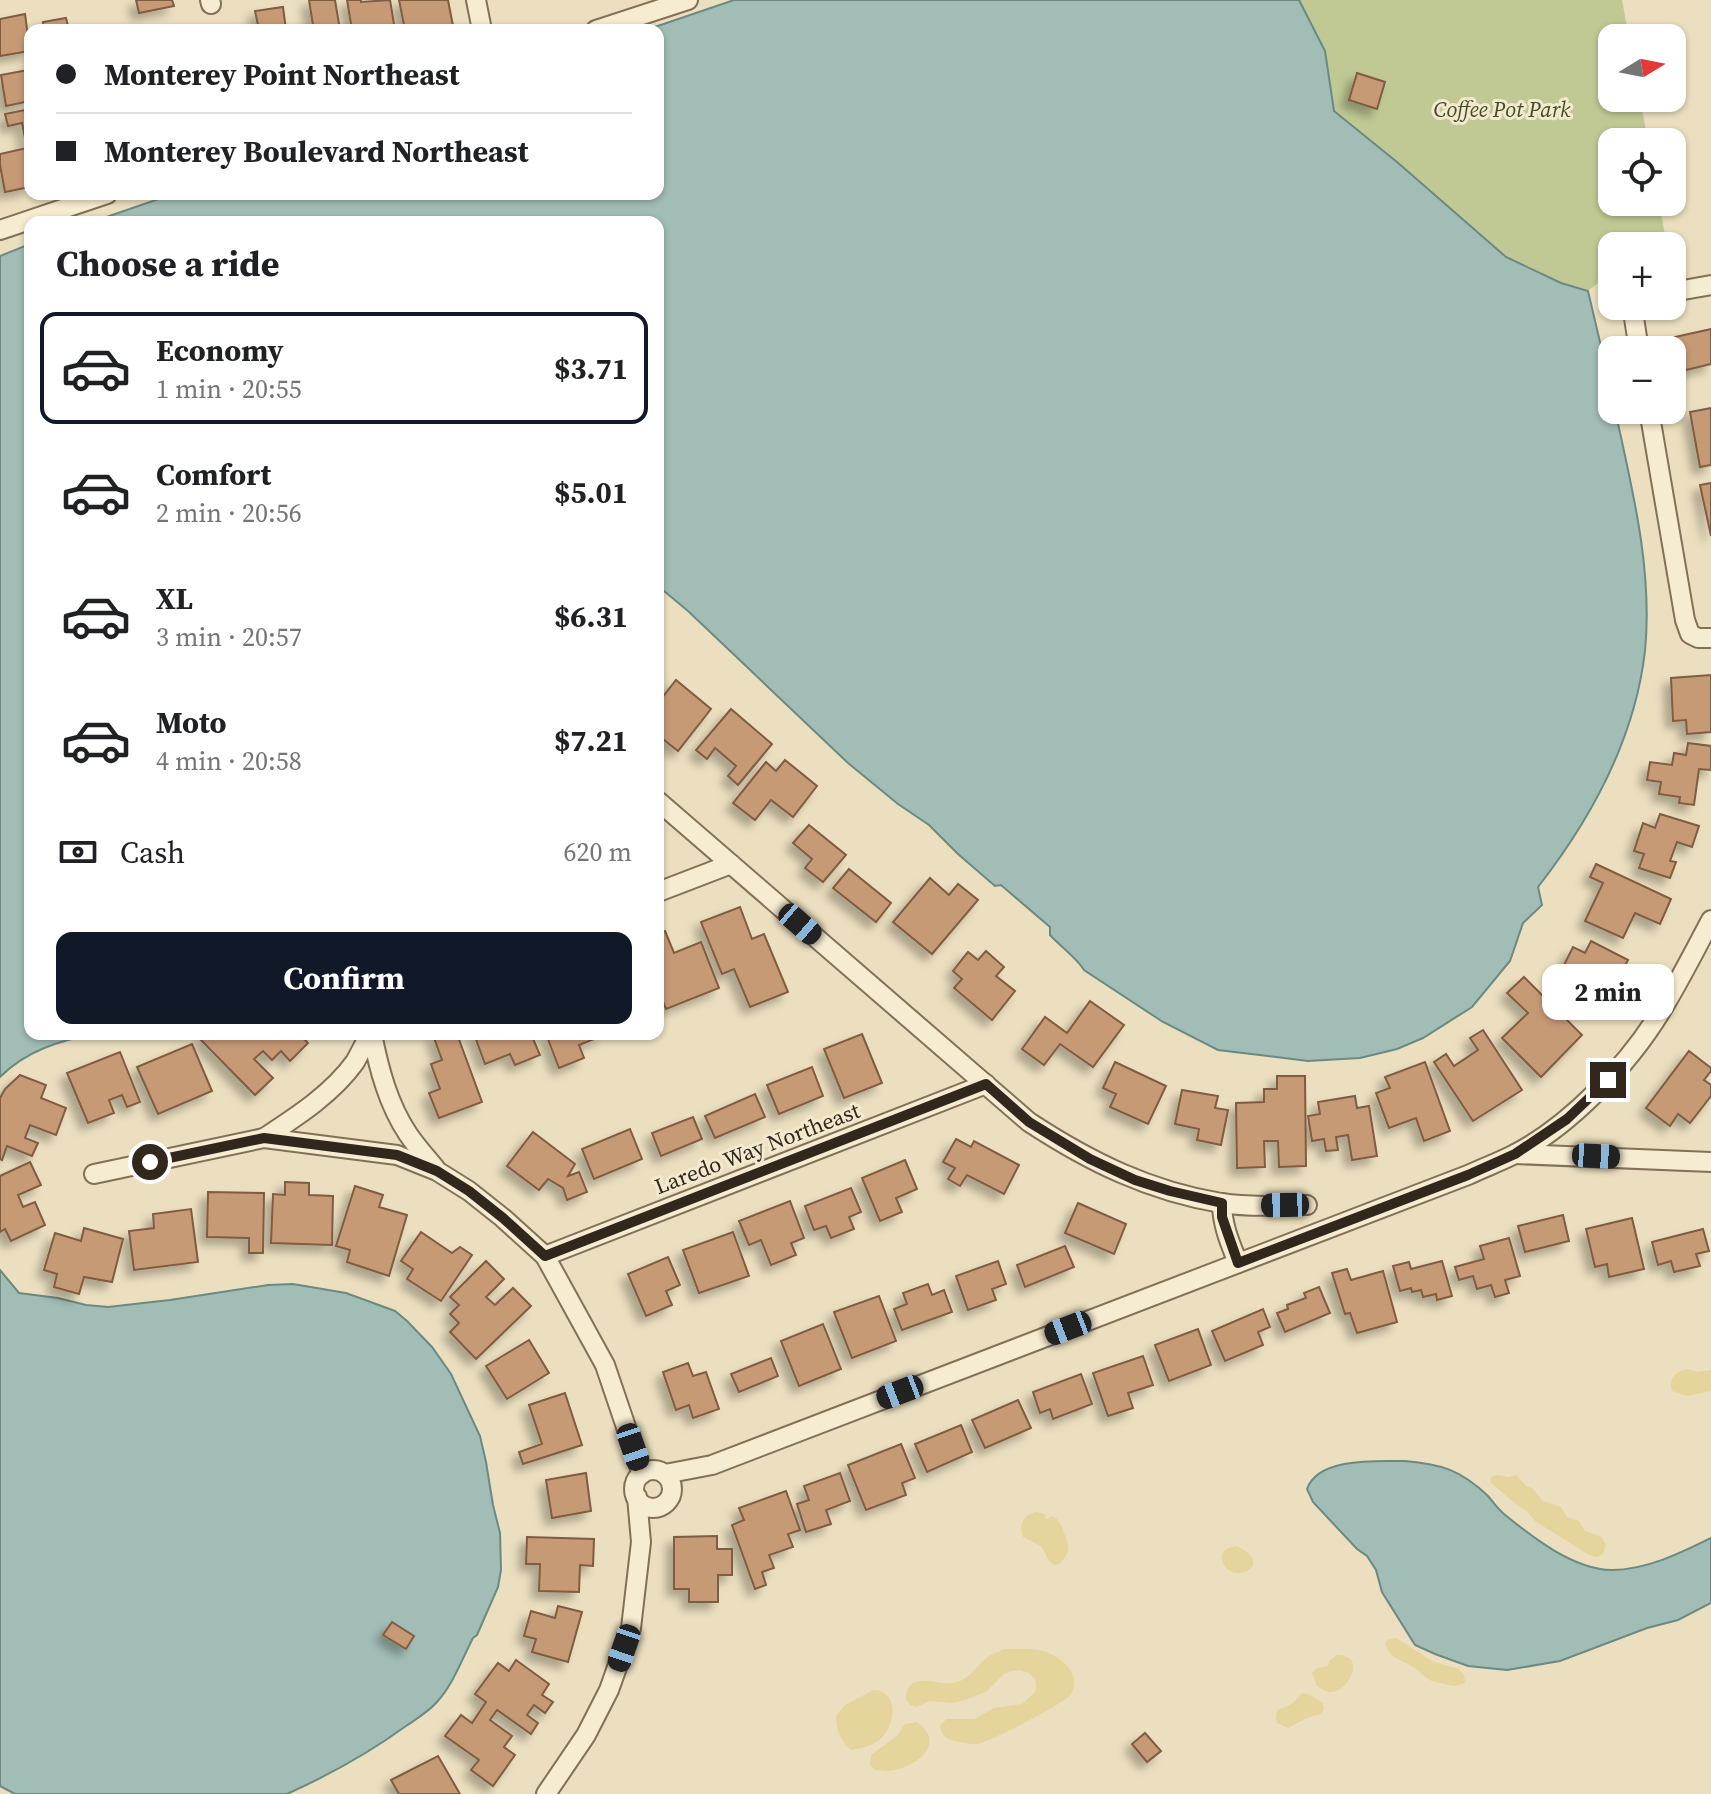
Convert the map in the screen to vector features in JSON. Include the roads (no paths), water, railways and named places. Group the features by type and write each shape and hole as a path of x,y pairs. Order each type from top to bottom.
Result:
{"street":[{"path":"476,0 481,24"},
{"path":"614,24 688,0"},
{"path":"42,216 89,200"},
{"path":"0,230 24,222"},
{"path":"1686,289 1711,285"},
{"path":"1651,424 1681,604 1690,634 1698,638 1711,638"},
{"path":"664,806 1029,1122 1090,1159 1135,1180 1170,1191 1222,1203 1307,1205"},
{"path":"664,890 731,864"},
{"path":"546,1794 586,1735 609,1690 631,1628 641,1542 635,1485 642,1474 654,1470 665,1474 712,1465 1468,1175 1515,1154 1567,1119 1634,1051 1661,1012 1711,920"},
{"path":"264,1138 338,1081 367,1040"},
{"path":"373,1040 395,1111 408,1134 437,1171"},
{"name":"Laredo Way Northeast","path":"545,1256 986,1084"},
{"path":"94,1174 264,1138 397,1155 437,1171 469,1191 545,1256 605,1365 642,1474"},
{"path":"1515,1154 1711,1162"},
{"path":"1222,1203 1222,1217 1238,1263"},
{"path":"637,1497 645,1506 664,1501 712,1465"},
{"path":"641,1542 671,1484 665,1474"}],"water":[{"path":"734,0 1299,0 1325,51 1334,111 1506,257 1561,283 1588,291 1599,336 1598,424 1618,424 1644,560 1647,621 1640,683 1632,715 1608,776 1576,834 1538,887 1542,905 1523,923 1510,961 1472,1007 1423,1038 1397,1049 1360,1058 1308,1061 1218,1050 1163,1022 1084,970 1050,935 1050,927 1001,885 995,886 929,825 848,763 664,591 664,216 109,216 156,200 664,200 664,24"},
{"path":"24,246 24,1040 69,1040 21,1060 0,1077 0,256"},
{"path":"0,1270 19,1293 86,1305 108,1307 293,1284 346,1293 395,1311 407,1321 432,1347 451,1374 480,1436 500,1533 498,1587 457,1672 433,1706 363,1754 287,1794 15,1794 0,1786"},
{"path":"1365,1461 1429,1464 1459,1474 1540,1542 1598,1569 1625,1569 1650,1564 1711,1538 1711,1603 1678,1620 1647,1628 1560,1661 1507,1670 1468,1666 1415,1645 1382,1592 1376,1570 1367,1556 1313,1502 1307,1489 1313,1479 1335,1466"}],"park label":[{"name":"Coffee Pot Park","path":"1502,109"}]}
